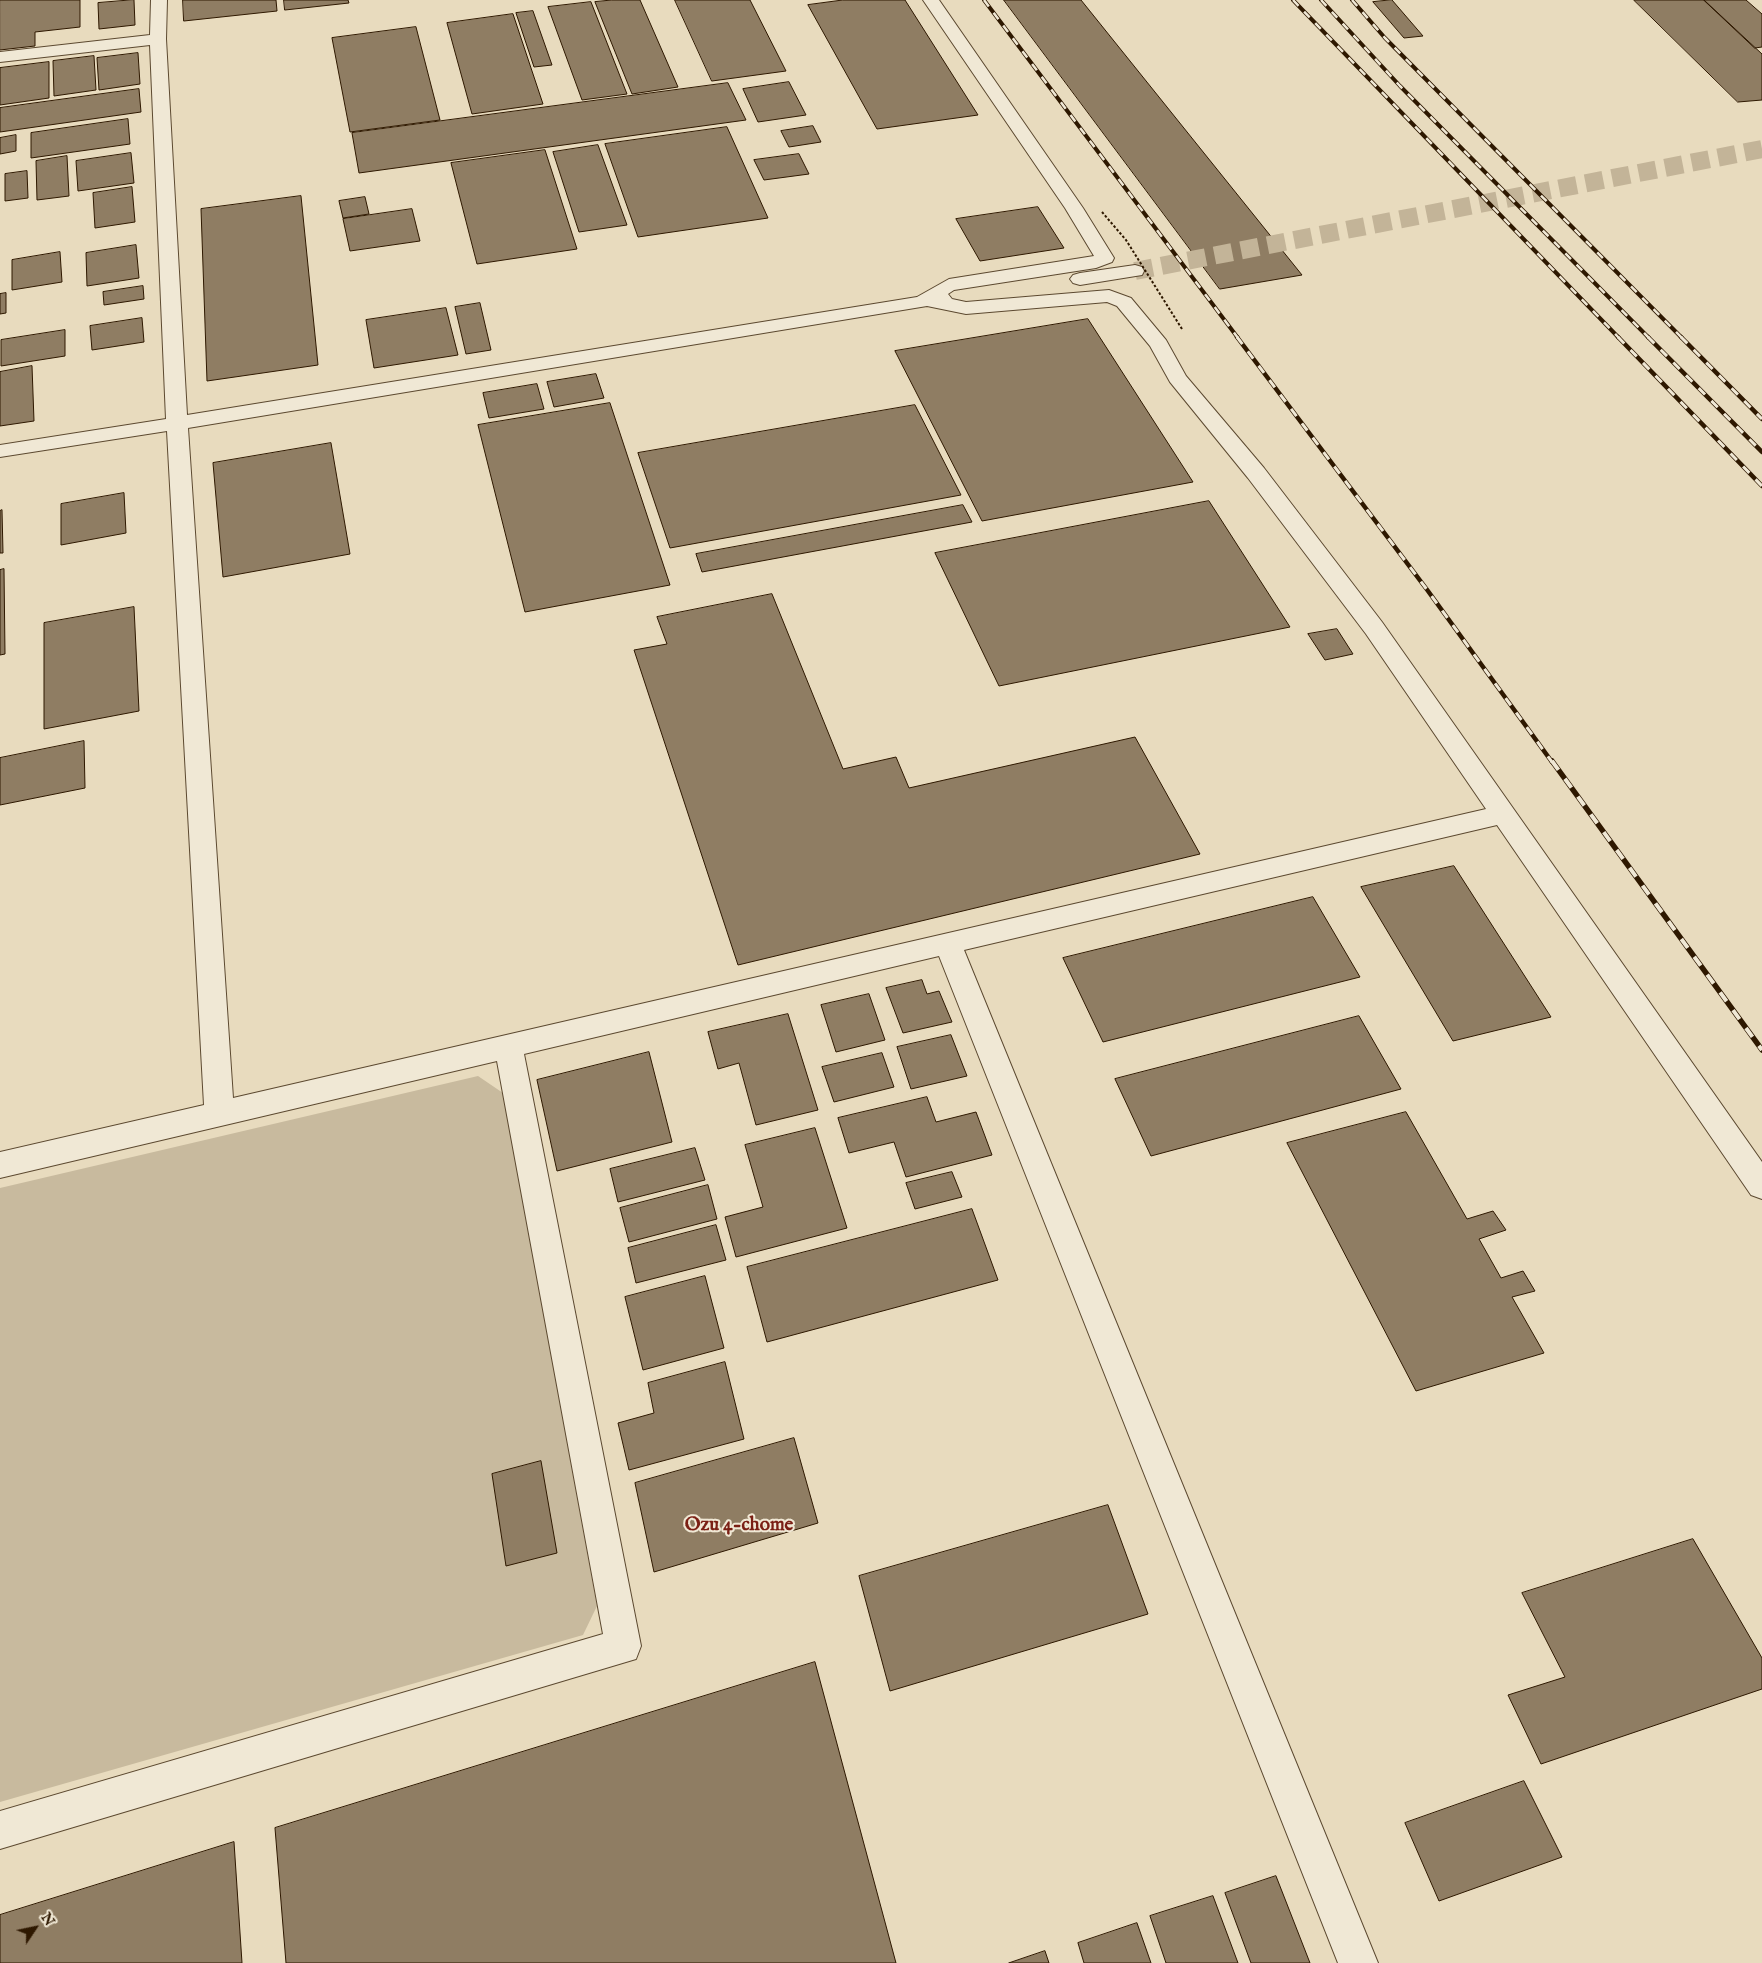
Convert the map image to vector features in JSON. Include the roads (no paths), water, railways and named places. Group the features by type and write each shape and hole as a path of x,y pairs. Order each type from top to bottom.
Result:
{"street":[{"path":"159,0 158,38 177,424 219,1114"},
{"path":"924,300 948,284 1096,262 1105,258 1074,208 931,0"},
{"path":"0,57 158,38"},
{"path":"0,451 177,424 924,300 1135,272"},
{"path":"924,300 966,308 1109,296 1124,302 1159,344 1178,378 1256,473 1374,628 1762,1186"},
{"path":"0,1165 1503,814"},
{"path":"948,944 1358,1963"},
{"path":"0,1830 623,1646 508,1046"}],"tunnel":[{"path":"1135,271 1762,149"}],"railway":[{"path":"984,0 1238,338"},
{"path":"1293,0 1619,338"},
{"path":"1321,0 1400,86 1649,338"},
{"path":"1352,0 1385,38 1682,338"},
{"path":"1237,337 1428,591 1552,762"},
{"path":"1618,337 1762,486"},
{"path":"1648,337 1762,452"},
{"path":"1681,337 1762,419"},
{"path":"1552,761 1762,1050"}],"district":[{"name":"Ozu 4-chome","path":"739,1526"}]}
